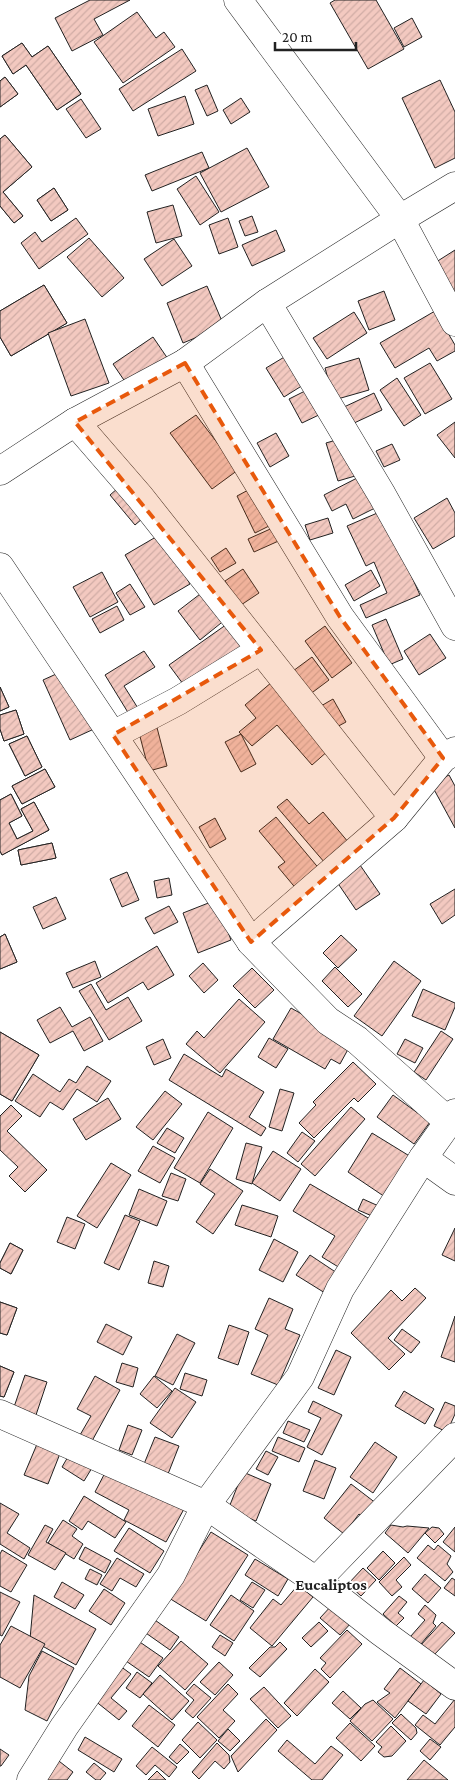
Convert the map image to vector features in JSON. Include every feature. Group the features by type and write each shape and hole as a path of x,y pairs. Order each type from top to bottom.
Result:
{"street":[{"path":"238,0 400,219 455,322"},
{"path":"0,472 75,422 185,363 267,303 455,186"},
{"path":"267,303 382,495 455,626"},
{"path":"185,363 340,617 449,754 394,818 251,942"},
{"path":"75,422 140,497 394,818"},
{"path":"0,567 251,942 328,1021 357,1040 452,1117 423,1158 340,1289 300,1377 206,1505 171,1576 64,1727 31,1780"},
{"path":"113,735 178,701 260,650"},
{"path":"423,1158 455,1182"},
{"path":"0,1414 206,1505 316,1580 381,1632 455,1686"},
{"path":"316,1580 455,1437"}],"highlighted area":[{"path":"185,363 340,617 443,758 394,818 251,942 113,735 261,650 75,422"}],"building":[{"path":"90,0 130,0 94,19 103,35 72,51 55,18"},
{"path":"335,0 376,0 404,49 368,69 330,3"},
{"path":"137,12 156,38 164,32 175,47 123,83 94,42"},
{"path":"412,18 422,37 404,47 394,28"},
{"path":"22,43 32,57 48,46 81,94 57,110 26,65 13,74 2,56"},
{"path":"22,43 32,57 48,46 81,94 57,110 26,65 13,74 2,56"},
{"path":"182,49 196,71 133,111 119,89"},
{"path":"5,77 18,94 0,107 0,81"},
{"path":"5,77 18,94 0,107 0,81"},
{"path":"440,80 455,112 455,158 435,168 402,98"},
{"path":"207,85 218,111 207,116 195,90"},
{"path":"185,96 194,124 158,136 148,109"},
{"path":"241,98 250,112 231,124 223,110"},
{"path":"81,99 101,129 86,138 66,109"},
{"path":"5,135 32,167 3,192 23,216 14,223 0,206 0,139"},
{"path":"5,135 32,167 3,192 23,216 14,223 0,206 0,139"},
{"path":"247,148 269,187 221,212 200,173"},
{"path":"202,152 209,168 152,191 145,175"},
{"path":"196,176 219,212 200,225 177,189"},
{"path":"54,188 68,210 51,221 37,200"},
{"path":"54,188 68,210 51,221 37,200"},
{"path":"173,205 182,236 156,243 147,212"},
{"path":"252,216 258,232 245,236 239,221"},
{"path":"76,218 88,234 39,269 21,243 35,232 42,242"},
{"path":"228,218 238,247 219,254 209,225"},
{"path":"276,230 285,251 252,266 242,245"},
{"path":"89,238 124,278 102,297 67,257"},
{"path":"174,239 192,266 162,286 144,259"},
{"path":"455,250 455,300 433,264"},
{"path":"44,285 67,323 11,356 0,337 0,311"},
{"path":"44,285 67,323 11,356 0,337 0,311"},
{"path":"207,286 224,326 183,343 167,303"},
{"path":"384,291 395,320 369,330 358,301"},
{"path":"435,311 455,345 455,351 437,361 429,348 395,368 380,343"},
{"path":"354,312 367,333 327,359 313,338"},
{"path":"85,319 109,383 71,396 48,333"},
{"path":"153,337 168,359 128,386 113,364"},
{"path":"291,353 308,382 284,397 266,368"},
{"path":"359,358 369,390 334,400 325,368"},
{"path":"430,363 452,399 425,414 404,378"},
{"path":"397,378 421,415 404,426 380,390"},
{"path":"311,388 323,413 302,423 289,399"},
{"path":"374,393 382,410 352,424 344,407"},
{"path":"196,415 238,470 212,489 170,433"},
{"path":"455,422 455,458 437,435"},
{"path":"276,433 289,456 270,467 257,443"},
{"path":"343,438 355,476 338,481 326,443"},
{"path":"392,444 400,460 384,467 376,451"},
{"path":"359,477 375,508 353,519 346,504 332,511 324,495"},
{"path":"125,482 150,512 135,525 110,495"},
{"path":"252,488 271,525 255,533 237,496"},
{"path":"447,498 455,513 455,536 433,549 414,518"},
{"path":"382,511 420,595 366,618 360,605 387,593 374,562 366,566 347,526"},
{"path":"328,518 333,533 310,540 305,525"},
{"path":"277,526 283,539 254,552 248,539"},
{"path":"161,534 190,584 154,605 125,555"},
{"path":"226,548 236,563 220,572 211,558"},
{"path":"243,569 259,593 241,605 225,581"},
{"path":"371,570 380,586 354,601 345,585"},
{"path":"102,572 118,602 90,617 73,587"},
{"path":"130,584 145,607 130,615 116,593"},
{"path":"204,591 226,619 200,640 178,611"},
{"path":"117,606 124,620 100,633 92,619"},
{"path":"386,619 403,659 389,665 372,625"},
{"path":"230,622 247,645 186,688 169,665"},
{"path":"325,626 352,663 332,678 305,641"},
{"path":"430,634 446,658 419,675 404,651"},
{"path":"144,651 155,667 124,686 141,713 132,719 105,675"},
{"path":"312,657 329,680 309,695 293,671"},
{"path":"65,670 94,729 70,740 43,680"},
{"path":"272,682 329,750 312,765 277,725 252,746 239,732 256,718 245,705"},
{"path":"0,687 9,707 0,711"},
{"path":"0,687 9,707 0,711"},
{"path":"333,699 346,722 333,729 321,706"},
{"path":"16,710 24,734 4,741 0,729 0,715"},
{"path":"16,710 24,734 4,741 0,729 0,715"},
{"path":"155,720 167,766 149,771 137,725"},
{"path":"241,734 256,764 241,772 225,742"},
{"path":"27,736 42,767 25,776 9,744"},
{"path":"27,736 42,767 25,776 9,744"},
{"path":"45,769 55,787 22,804 12,786"},
{"path":"45,769 55,787 22,804 12,786"},
{"path":"449,775 455,786 455,828 431,784"},
{"path":"11,794 22,816 9,823 17,839 33,831 21,809 34,802 49,830 2,855 0,851 0,800"},
{"path":"11,794 22,816 9,823 17,839 33,831 21,809 34,802 49,830 2,855 0,851 0,800"},
{"path":"287,799 309,824 323,812 349,843 325,863 277,807"},
{"path":"276,817 321,871 298,891 278,867 285,862 259,831"},
{"path":"215,818 226,839 210,848 199,827"},
{"path":"52,843 56,858 21,865 18,850"},
{"path":"52,843 56,858 21,865 18,850"},
{"path":"360,865 380,894 356,910 337,882"},
{"path":"127,872 139,900 122,907 110,879"},
{"path":"169,878 172,895 157,898 154,881"},
{"path":"455,889 455,915 442,924 430,904"},
{"path":"56,897 66,919 43,929 33,907"},
{"path":"216,900 231,940 198,953 183,913"},
{"path":"169,906 178,922 154,934 145,918"},
{"path":"5,934 17,962 0,969 0,937"},
{"path":"5,934 17,962 0,969 0,937"},
{"path":"341,935 357,950 338,968 323,953"},
{"path":"157,946 174,975 148,990 143,982 108,1003 96,983"},
{"path":"95,961 101,977 73,988 66,973"},
{"path":"394,961 421,981 382,1036 354,1016"},
{"path":"203,963 218,980 204,993 189,976"},
{"path":"335,967 362,994 348,1007 322,981"},
{"path":"252,968 274,990 255,1008 233,986"},
{"path":"91,984 106,1010 128,997 142,1021 109,1040 79,991"},
{"path":"423,989 455,1003 445,1030 412,1016"},
{"path":"239,999 265,1022 220,1073 186,1044 197,1031 204,1038"},
{"path":"60,1007 72,1027 90,1017 103,1041 84,1051 73,1031 50,1043 37,1020"},
{"path":"291,1008 352,1042 340,1064 331,1059 325,1069 273,1039"},
{"path":"441,1031 453,1039 426,1080 414,1072"},
{"path":"0,1032 39,1055 12,1101 0,1094"},
{"path":"0,1032 39,1055 12,1101 0,1094"},
{"path":"269,1038 288,1049 276,1068 258,1057"},
{"path":"163,1039 171,1058 154,1065 146,1047"},
{"path":"405,1039 423,1048 415,1063 397,1054"},
{"path":"184,1054 222,1077 226,1069 264,1092 249,1117 266,1128 261,1136 169,1080"},
{"path":"353,1062 376,1084 358,1102 354,1098 314,1138 299,1123 316,1105 313,1102"},
{"path":"87,1066 111,1081 97,1102 77,1089 63,1110 50,1102 40,1117 15,1101 33,1074 60,1092 69,1079 76,1083"},
{"path":"280,1089 294,1093 282,1131 269,1127"},
{"path":"165,1091 182,1104 153,1140 136,1127"},
{"path":"393,1095 430,1122 414,1144 377,1117"},
{"path":"108,1098 121,1119 86,1140 73,1119"},
{"path":"11,1105 22,1116 7,1131 47,1170 25,1192 9,1176 18,1167 0,1150 0,1116"},
{"path":"351,1107 365,1119 315,1176 301,1164"},
{"path":"208,1112 233,1128 200,1183 174,1168"},
{"path":"167,1128 184,1138 175,1153 157,1143"},
{"path":"302,1132 315,1141 298,1162 287,1153"},
{"path":"372,1133 416,1160 391,1201 348,1172"},
{"path":"246,1143 262,1147 252,1184 236,1179"},
{"path":"153,1146 175,1158 160,1183 138,1171"},
{"path":"273,1151 301,1169 280,1201 252,1183"},
{"path":"111,1163 131,1175 97,1228 77,1216"},
{"path":"210,1169 243,1191 213,1234 196,1222 215,1194 200,1184"},
{"path":"171,1173 186,1179 178,1201 162,1196"},
{"path":"310,1184 375,1222 345,1271 322,1257 335,1236 293,1211"},
{"path":"139,1189 167,1201 157,1226 129,1215"},
{"path":"363,1199 383,1208 379,1219 358,1210"},
{"path":"242,1205 278,1216 271,1237 235,1225"},
{"path":"125,1215 140,1221 119,1270 104,1263"},
{"path":"67,1217 85,1224 75,1249 57,1242"},
{"path":"455,1228 455,1261 442,1255"},
{"path":"274,1239 298,1252 283,1282 259,1270"},
{"path":"10,1243 23,1250 11,1274 0,1268 0,1263"},
{"path":"10,1243 23,1250 11,1274 0,1268 0,1263"},
{"path":"310,1255 337,1273 325,1293 296,1275"},
{"path":"154,1261 169,1266 163,1287 148,1283"},
{"path":"415,1288 426,1298 388,1338 405,1354 389,1370 351,1333 391,1290 402,1301"},
{"path":"269,1298 293,1309 285,1329 300,1335 278,1385 251,1374 268,1335 255,1329"},
{"path":"0,1302 17,1308 7,1335 0,1333"},
{"path":"0,1302 17,1308 7,1335 0,1333"},
{"path":"455,1316 455,1362 441,1357"},
{"path":"106,1324 132,1337 123,1355 97,1342"},
{"path":"229,1325 249,1332 238,1365 218,1358"},
{"path":"402,1329 420,1342 411,1353 394,1340"},
{"path":"177,1334 195,1343 173,1385 155,1376"},
{"path":"336,1350 351,1357 334,1395 318,1388"},
{"path":"122,1363 138,1368 133,1387 116,1382"},
{"path":"0,1366 14,1372 4,1397 0,1396"},
{"path":"0,1366 14,1372 4,1397 0,1396"},
{"path":"185,1373 207,1380 202,1396 180,1389"},
{"path":"25,1375 47,1382 36,1415 14,1407"},
{"path":"95,1376 120,1390 92,1441 80,1435 91,1416 77,1409"},
{"path":"154,1376 172,1391 157,1408 140,1394"},
{"path":"175,1388 196,1402 172,1438 150,1423"},
{"path":"404,1391 434,1409 425,1424 395,1406"},
{"path":"313,1401 342,1415 322,1455 307,1447 321,1418 308,1412"},
{"path":"445,1402 455,1406 455,1414 447,1432 434,1426"},
{"path":"288,1421 310,1430 304,1442 283,1433"},
{"path":"128,1425 142,1430 132,1455 119,1450"},
{"path":"40,1437 63,1446 48,1484 24,1475"},
{"path":"155,1437 179,1446 168,1474 144,1464"},
{"path":"278,1437 305,1448 299,1462 272,1451"},
{"path":"375,1442 397,1457 373,1493 350,1477"},
{"path":"72,1450 95,1463 84,1481 62,1467"},
{"path":"266,1451 278,1457 268,1475 256,1469"},
{"path":"315,1460 336,1468 324,1499 303,1491"},
{"path":"107,1469 184,1509 166,1542 124,1520 129,1510 95,1492"},
{"path":"243,1472 271,1484 256,1521 228,1510"},
{"path":"351,1484 381,1507 369,1522 359,1514 344,1534 324,1518"},
{"path":"84,1496 126,1522 115,1538 88,1521 82,1530 69,1521"},
{"path":"0,1503 19,1514 7,1533 30,1548 24,1559 0,1544"},
{"path":"63,1520 77,1529 72,1536 83,1544 74,1559 48,1543"},
{"path":"45,1525 53,1529 46,1542 66,1553 55,1570 28,1555"},
{"path":"391,1525 429,1528 408,1553 385,1533"},
{"path":"432,1527 439,1528 444,1534 435,1543 425,1533"},
{"path":"455,1527 455,1552 443,1542"},
{"path":"129,1528 164,1551 150,1573 114,1551"},
{"path":"211,1532 248,1555 206,1621 169,1598"},
{"path":"428,1545 434,1550 438,1545 451,1556 447,1564 453,1572 445,1581 417,1558"},
{"path":"85,1547 111,1561 105,1573 79,1559"},
{"path":"2,1550 27,1565 11,1592 0,1586 0,1554"},
{"path":"383,1551 395,1563 379,1580 367,1568"},
{"path":"404,1557 411,1565 396,1580 402,1587 392,1596 379,1582"},
{"path":"117,1558 144,1574 136,1587 120,1578 112,1591 100,1584"},
{"path":"255,1559 288,1579 278,1596 245,1575"},
{"path":"363,1568 376,1580 361,1596 348,1584"},
{"path":"90,1569 102,1575 97,1585 85,1579"},
{"path":"425,1574 441,1588 428,1603 412,1589"},
{"path":"452,1578 455,1580 455,1596 444,1588"},
{"path":"62,1582 84,1595 75,1609 54,1597"},
{"path":"252,1582 265,1590 253,1608 240,1600"},
{"path":"298,1585 313,1597 272,1646 250,1628 273,1599 281,1605"},
{"path":"104,1589 125,1603 111,1625 89,1611"},
{"path":"0,1592 20,1602 2,1636 0,1635"},
{"path":"34,1595 96,1629 76,1665 30,1639"},
{"path":"231,1595 254,1611 234,1641 210,1625"},
{"path":"399,1596 407,1602 398,1613 404,1618 396,1626 383,1614"},
{"path":"333,1604 352,1622 340,1635 320,1618"},
{"path":"425,1605 436,1615 433,1623 436,1626 421,1644 403,1645 425,1620 418,1614"},
{"path":"152,1618 179,1637 170,1650 143,1631"},
{"path":"319,1622 328,1631 311,1647 302,1638"},
{"path":"442,1622 455,1633 432,1657 420,1646"},
{"path":"11,1626 45,1644 20,1688 0,1677 0,1645"},
{"path":"347,1630 362,1644 330,1678 321,1669 326,1663 320,1658"},
{"path":"220,1635 233,1643 225,1656 212,1647"},
{"path":"134,1638 163,1658 149,1677 126,1661"},
{"path":"181,1641 208,1664 185,1690 158,1666"},
{"path":"280,1642 287,1649 260,1677 249,1668 270,1647 275,1647"},
{"path":"42,1651 74,1668 47,1721 25,1710 29,1676"},
{"path":"219,1662 233,1675 215,1695 200,1682"},
{"path":"116,1663 131,1674 111,1698 127,1711 119,1720 89,1696"},
{"path":"400,1668 421,1684 395,1718 377,1702 390,1693 384,1689"},
{"path":"315,1669 329,1682 297,1716 284,1703"},
{"path":"137,1672 152,1683 140,1698 126,1688"},
{"path":"160,1675 189,1701 172,1720 143,1694"},
{"path":"424,1680 441,1694 426,1714 408,1701"},
{"path":"194,1684 211,1698 193,1718 185,1711 194,1700 186,1693"},
{"path":"228,1684 238,1694 223,1710 235,1721 219,1738 197,1717"},
{"path":"264,1687 291,1716 278,1728 250,1699"},
{"path":"343,1691 361,1708 350,1719 332,1703"},
{"path":"455,1699 455,1727 440,1745 415,1725 423,1715 435,1724"},
{"path":"373,1700 393,1719 372,1741 350,1721 365,1704"},
{"path":"149,1705 175,1725 158,1747 132,1726"},
{"path":"401,1714 416,1728 417,1733 411,1740 392,1723"},
{"path":"266,1719 277,1730 238,1772 231,1756"},
{"path":"198,1722 217,1740 200,1758 182,1740"},
{"path":"350,1723 375,1746 361,1761 336,1738"},
{"path":"391,1726 406,1741 392,1756 384,1757 378,1752 382,1747 376,1742"},
{"path":"228,1729 240,1741 230,1751 218,1741"},
{"path":"85,1737 122,1759 114,1772 78,1750"},
{"path":"430,1739 441,1747 430,1760 420,1751"},
{"path":"287,1740 315,1764 331,1746 343,1755 322,1780 312,1780 278,1751"},
{"path":"217,1743 229,1755 230,1762 224,1769 215,1761 199,1779 192,1772"},
{"path":"180,1744 189,1752 177,1764 169,1757"},
{"path":"152,1747 177,1767 169,1777 155,1765 146,1775 136,1766"},
{"path":"0,1749 9,1755 1,1766 0,1766"},
{"path":"55,1758 73,1772 67,1780 38,1780"},
{"path":"424,1760 448,1780 407,1780"},
{"path":"94,1763 106,1773 100,1780 96,1780 86,1772"},
{"path":"157,1771 166,1780 148,1780"}],"district":[{"name":"Eucaliptos","path":"331,1584"}]}
